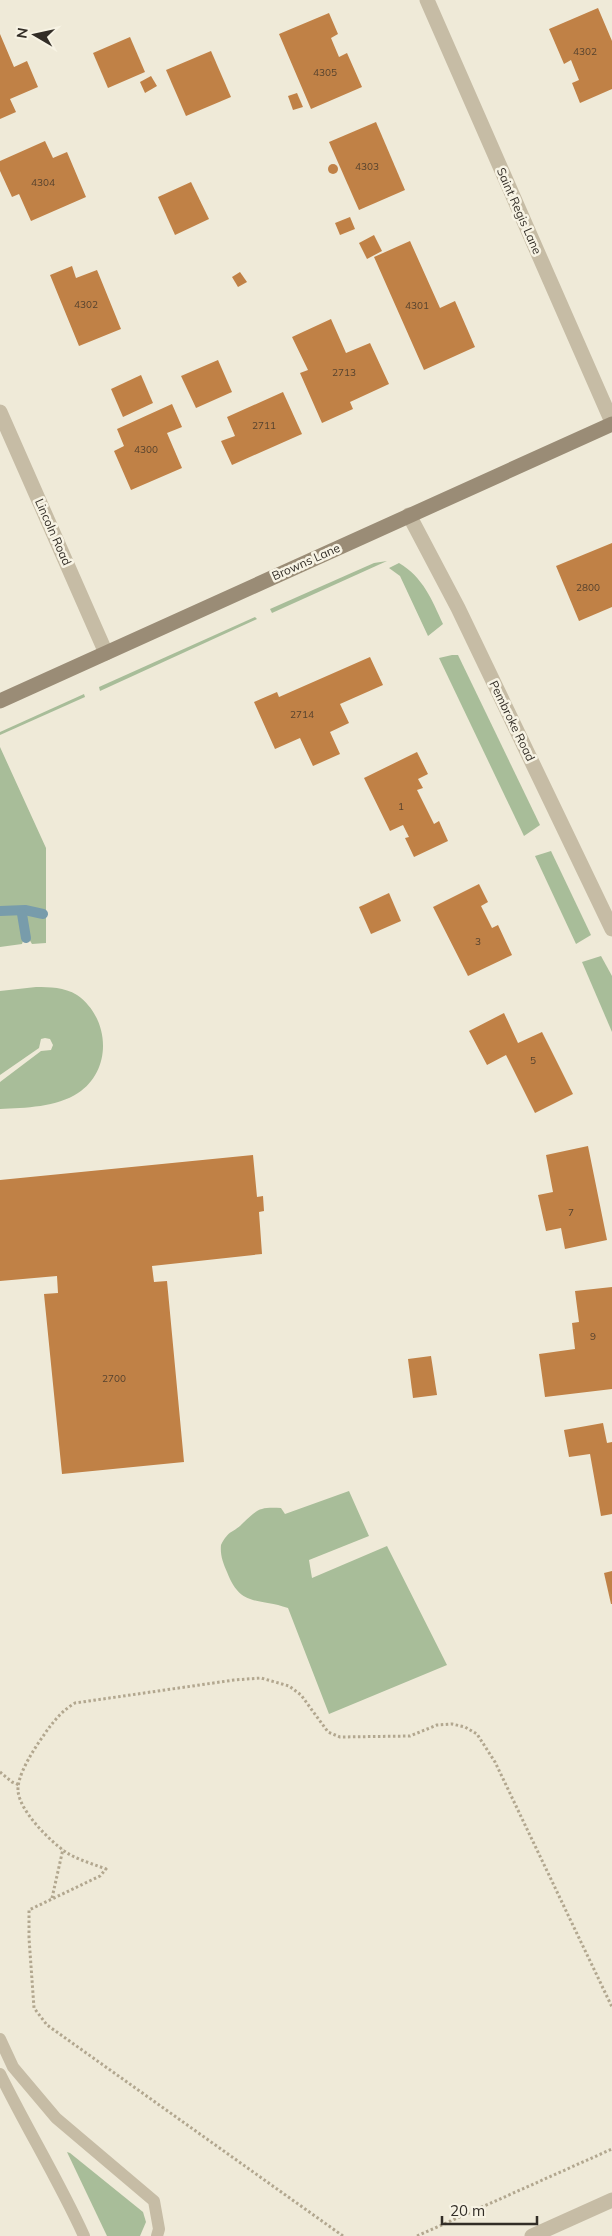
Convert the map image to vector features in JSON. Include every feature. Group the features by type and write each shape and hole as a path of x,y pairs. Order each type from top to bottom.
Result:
{"street":[{"name":"Saint Regis Lane","path":"427,0 612,423"},
{"name":"Lincoln Road","path":"0,412 106,653"},
{"name":"Browns Lane","path":"0,701 612,423"},
{"name":"Pembroke Road","path":"408,515 458,608 612,929"},
{"path":"532,2236 612,2200"}],"lane":[{"path":"0,2039 13,2066 56,2118 154,2201 159,2223 157,2236"},
{"path":"0,2074 84,2236"}],"path":[{"path":"343,2236 46,2025 34,2008 28,1920 29,1910 100,1876 106,1869 79,1859 63,1849 32,1820 23,1806 18,1790 21,1777 34,1749 64,1710 75,1702 216,1682 261,1678 289,1686 301,1695 328,1732 340,1737 410,1736 437,1725 452,1724 466,1727 477,1734 495,1762 612,2007"},
{"path":"0,1772 19,1785"},
{"path":"52,1899 63,1849"},
{"path":"417,2236 612,2149"}],"green space":[{"path":"387,561 272,613 270,609 374,563"},
{"path":"399,563 421,582 443,624 428,636 400,576 389,568"},
{"path":"255,617 257,619 100,691 99,687"},
{"path":"458,655 540,825 524,836 439,658"},
{"path":"84,694 85,697 0,735 0,732"},
{"path":"0,747 46,848 46,943 32,944 25,924 27,913 42,919 45,914 43,910 0,909"},
{"path":"551,851 591,935 576,944 535,856"},
{"path":"0,913 20,913 24,938 22,944 0,947"},
{"path":"601,956 612,976 612,1032 582,962"},
{"path":"52,987 67,990 77,995 88,1005 96,1017 101,1030 102,1058 97,1071 89,1083 70,1098 41,1106 0,1109 0,1082 41,1051 51,1050 53,1045 50,1039 41,1039 39,1048 0,1075 0,991"},
{"path":"349,1491 369,1536 309,1560 312,1578 387,1546 447,1665 329,1714 288,1608 251,1599 238,1591 224,1565 221,1556 221,1545 229,1534 259,1510 281,1508 285,1514"},
{"path":"67,2152 143,2212 146,2222 140,2236 107,2236"}],"building":[{"path":"598,8 612,41 612,89 580,103 572,83 579,80 571,60 564,64 549,29"},
{"path":"329,13 338,34 331,38 339,57 347,53 362,87 311,109 279,34"},
{"path":"0,34 14,67 27,61 38,87 10,99 16,112 0,119"},
{"path":"130,37 145,72 108,88 93,53"},
{"path":"211,51 231,97 186,116 166,70"},
{"path":"151,76 157,86 145,93 140,82"},
{"path":"297,93 303,107 293,110 288,96"},
{"path":"376,122 405,190 359,210 329,142"},
{"path":"45,141 53,158 67,152 86,197 31,221 19,194 12,197 0,171 0,161"},
{"path":"333,164 338,169 333,174 328,169"},
{"path":"191,182 209,219 175,235 158,197"},
{"path":"350,217 355,229 340,235 335,223"},
{"path":"374,235 382,251 367,259 359,243"},
{"path":"410,241 440,308 455,301 475,347 424,370 374,257"},
{"path":"72,266 76,278 97,270 121,329 79,346 50,275"},
{"path":"240,272 247,282 238,287 232,277"},
{"path":"331,319 346,353 370,343 389,384 350,402 353,409 322,423 300,373 308,370 292,337"},
{"path":"218,360 232,392 196,408 181,376"},
{"path":"141,375 153,403 123,417 111,389"},
{"path":"283,392 302,434 232,465 221,441 235,436 227,417"},
{"path":"172,404 182,427 167,433 182,468 131,490 114,451 124,446 117,429"},
{"path":"612,543 612,607 579,621 556,566"},
{"path":"370,657 383,685 340,704 349,723 330,732 340,754 313,766 300,738 275,749 254,702 277,692 279,697"},
{"path":"417,752 428,774 418,779 423,788 417,790 434,824 439,821 448,841 414,857 405,838 409,837 403,825 390,831 364,778"},
{"path":"479,884 488,902 481,906 492,928 498,925 512,955 468,976 433,907"},
{"path":"389,893 401,921 371,934 359,907"},
{"path":"504,1013 518,1043 542,1032 573,1094 535,1113 506,1055 487,1065 469,1031"},
{"path":"588,1146 607,1240 565,1249 561,1228 546,1231 538,1195 553,1192 546,1155"},
{"path":"253,1155 257,1197 263,1196 264,1211 259,1212 262,1254 152,1266 154,1282 167,1281 184,1462 62,1474 44,1294 58,1293 57,1276 0,1281 0,1180"},
{"path":"612,1287 612,1389 545,1397 539,1354 575,1349 572,1323 579,1322 575,1291"},
{"path":"431,1356 437,1395 413,1398 408,1359"},
{"path":"603,1423 607,1443 612,1442 612,1514 601,1516 590,1454 569,1457 564,1430"},
{"path":"612,1571 612,1604 611,1604 604,1573"}],"waterway":[{"path":"0,911 25,910 43,914"},
{"path":"22,914 26,938"}]}
